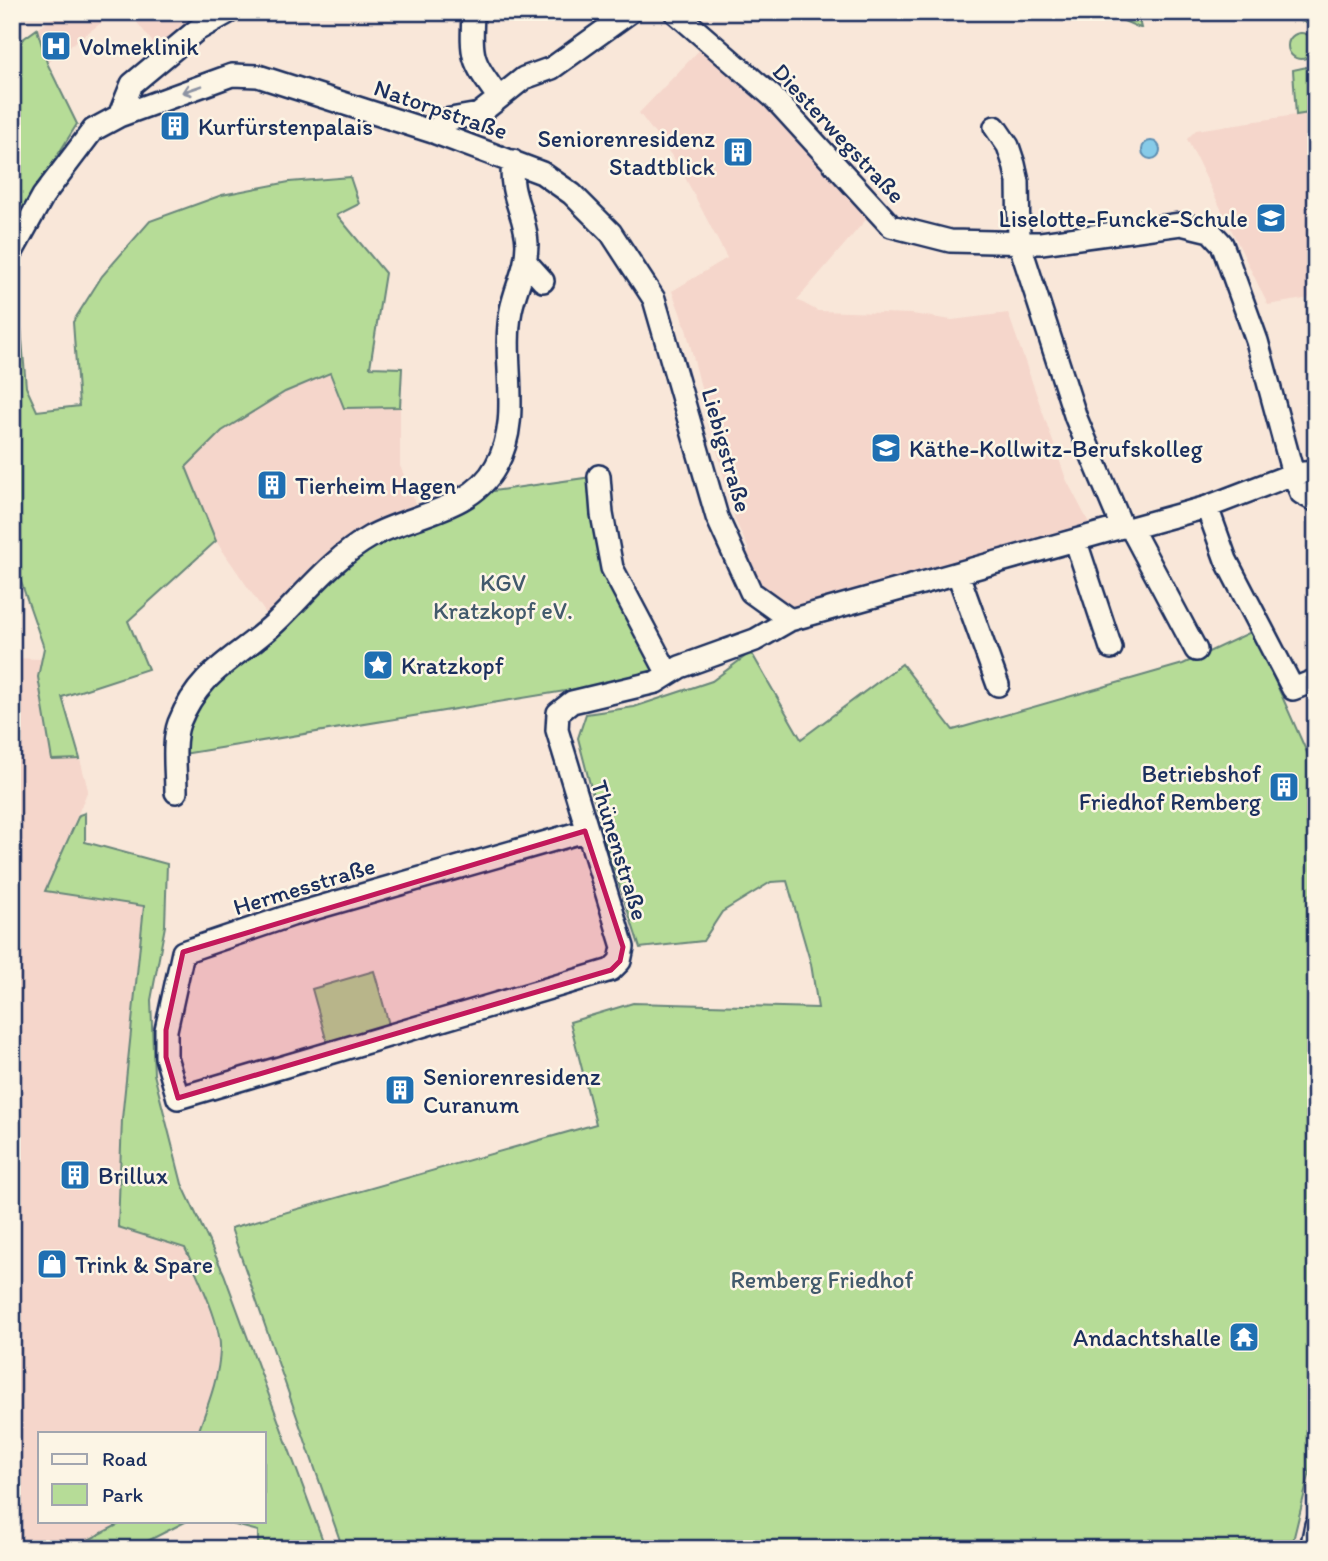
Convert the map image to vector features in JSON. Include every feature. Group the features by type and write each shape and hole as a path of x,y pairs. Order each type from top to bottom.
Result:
{"street":[{"path":"119,116 132,84 197,30 229,12"},
{"path":"472,12 470,47 476,66 499,98"},
{"path":"433,132 445,120 479,114 524,78 552,68 629,12"},
{"name":"Diesterwegstraße","path":"675,12 773,97 891,226 950,242 1071,239 1181,224 1200,227 1215,234 1240,287 1254,330 1293,474"},
{"name":"Natorpstraße","path":"12,252 43,196 93,130 119,116 232,75 258,76 433,132 513,161 511,185 527,241 526,262 511,309 508,355 510,430 496,467 472,494 368,538 332,565 274,624 214,669 193,695 178,726 176,792"},
{"path":"995,127 1008,146 1016,173 1019,242 1076,418 1127,527 1196,650"},
{"name":"Liebigstraße","path":"513,161 542,173 572,194 611,233 654,299 717,517 751,592 790,620"},
{"path":"526,262 543,281"},
{"path":"790,620 1206,507 1293,474 1316,472"},
{"path":"1293,474 1301,493 1316,501"},
{"path":"598,476 612,568 668,674"},
{"path":"1206,507 1226,560 1293,689 1316,680"},
{"path":"1076,542 1111,648"},
{"path":"958,574 998,685"},
{"name":"Thünenstraße","path":"178,1098 611,970 620,961 623,947 585,831 557,730 558,713 572,702 656,682 680,667 755,640 790,620"},
{"path":"1287,678 1316,664"},
{"name":"Hermesstraße","path":"178,1098 166,1057 166,1030 183,952 292,915 585,831"},
{"path":"1311,1549 1316,1525"}],"highlighted area":[{"path":"585,831 623,947 620,961 611,970 178,1098 166,1057 166,1030 183,952"}],"shaded area":[{"name":"Volmeklinik","path":"62,12 116,12 47,63 37,29"},
{"name":"Volmeklinik","path":"129,12 195,12 194,24 157,48"},
{"name":"Käthe-Kollwitz-Berufskolleg","path":"709,40 875,209 797,300 818,311 912,314 952,320 1008,313 1066,479 1089,523 932,575 790,610 770,598 746,556 749,550 735,520 686,329 672,291 727,258 678,164 639,113"},
{"name":"Liselotte-Funcke-Schule","path":"1316,112 1316,297 1268,305 1187,139 1196,130"},
{"path":"330,373 344,408 400,407 400,466 421,515 273,624 216,541 186,468 222,431 286,392"},
{"path":"12,658 42,659 38,677 52,760 80,759 88,790 46,891 144,906 122,1119 118,1226 185,1248 208,1300 221,1348 210,1402 198,1432 38,1432 38,1522 123,1522 71,1549 12,1549"}],"green space":[{"path":"1103,12 1137,12 1141,28 1140,28"},
{"path":"1273,12 1316,12 1316,25 1314,25"},
{"path":"37,29 47,63 77,124 35,192 15,257 26,387 37,411 79,406 73,322 102,276 150,221 222,195 289,182 350,177 359,204 337,215 385,273 370,367 402,368 400,407 344,408 330,373 285,392 222,431 186,467 216,541 128,621 148,669 62,697 80,759 52,760 38,677 44,648 19,576 12,524 12,47"},
{"path":"1301,33 1310,37 1314,46 1310,55 1301,59 1292,55 1288,46 1292,37"},
{"path":"1316,65 1316,112 1296,115 1293,70"},
{"name":"KGV Kratzkopf eV.","path":"599,476 612,568 668,674 177,755 193,695 333,565 472,494"},
{"name":"Remberg Friedhof","path":"1253,631 1316,773 1316,1447 1291,1549 343,1549 231,1228 596,1124 570,1022 633,1003 818,1008 811,964 787,881 771,882 722,912 703,941 640,948 605,842 578,738 586,714 634,707 712,681 751,652 801,739 902,664 953,730 1183,664"},
{"path":"85,813 85,842 167,864 165,926 151,1000 154,1074 182,1184 224,1274 326,1549 258,1549 258,1531 224,1522 266,1522 266,1432 198,1432 215,1382 220,1350 217,1327 207,1299 185,1248 118,1227 122,1119 144,906 45,891 79,815"},
{"path":"374,971 390,1028 328,1046 312,989"},
{"path":"123,1522 185,1522 132,1549 71,1549"}],"water":[{"path":"1151,141 1157,144 1160,150 1157,156 1151,159 1145,156 1142,150 1145,144"}],"place":[{"name":"Volmeklinik","path":"56,46"},
{"name":"Kurfürstenpalais","path":"175,126"},
{"name":"Seniorenresidenz Stadtblick","path":"738,152"},
{"name":"Liselotte-Funcke-Schule","path":"1271,218"},
{"name":"Käthe-Kollwitz-Berufskolleg","path":"886,448"},
{"name":"Tierheim Hagen","path":"272,485"},
{"name":"Kratzkopf","path":"378,665"},
{"name":"Betriebshof Friedhof Remberg","path":"1284,787"},
{"name":"Seniorenresidenz Curanum","path":"400,1090"},
{"name":"Brillux","path":"75,1175"},
{"name":"Trink & Spare","path":"52,1264"},
{"name":"Andachtshalle","path":"1244,1337"}]}
